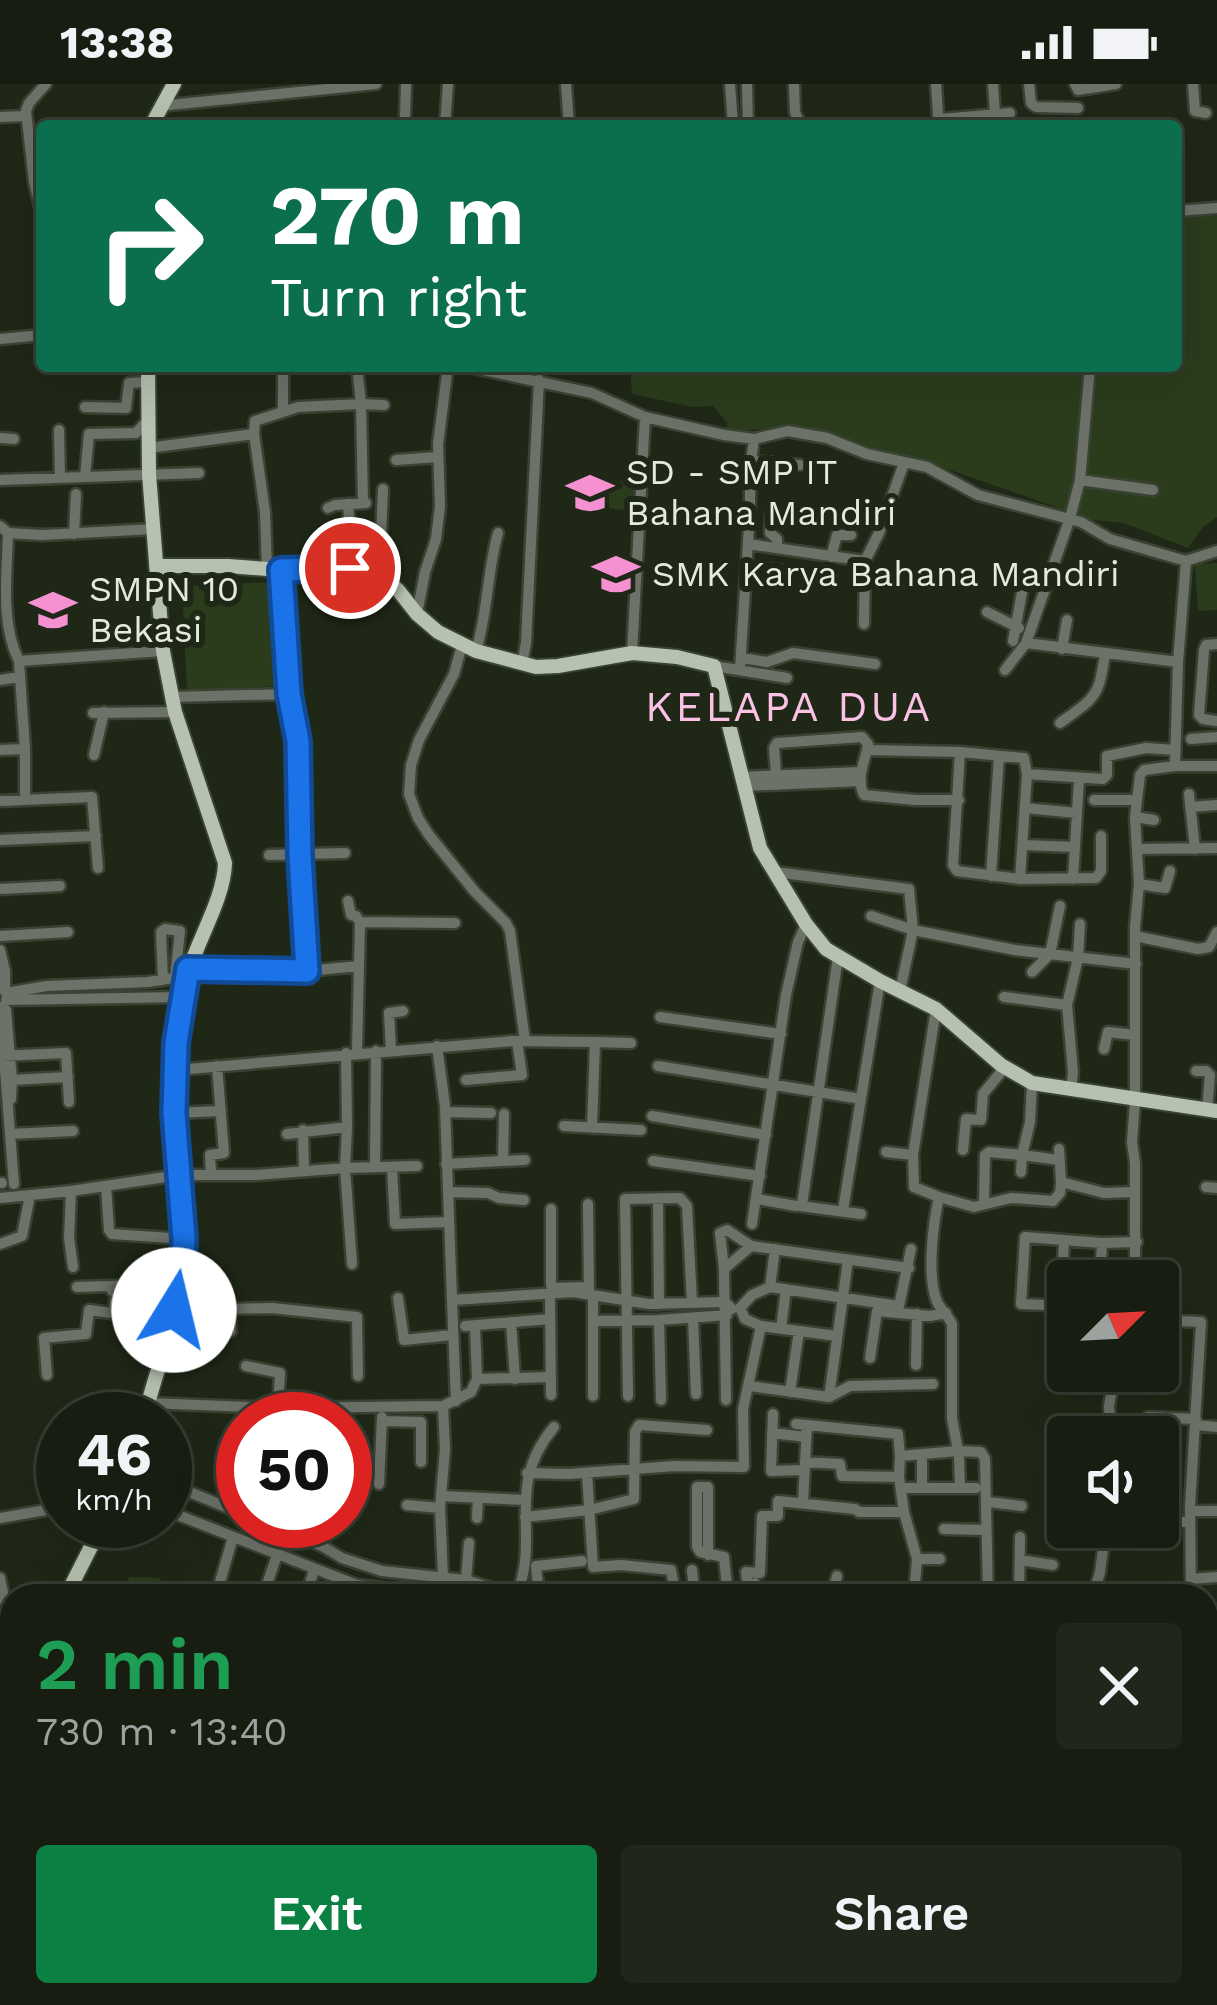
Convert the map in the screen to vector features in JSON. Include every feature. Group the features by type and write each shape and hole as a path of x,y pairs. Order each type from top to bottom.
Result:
{"main road":[{"path":"154,120 174,84"},
{"path":"148,374 149,474 163,650 174,705 225,863 224,876 178,973 182,997 174,1113 183,1264 151,1392"},
{"path":"156,566 374,571 438,632 469,648 522,664 558,666 632,653 677,657 713,667 760,848 826,949 936,1009 1005,1067 1032,1083 1212,1111"},
{"path":"71,1584 90,1548"}],"street":[{"path":"36,190 26,116 29,103 46,84"},
{"path":"160,106 376,84"},
{"path":"405,117 406,84"},
{"path":"445,120 448,84"},
{"path":"566,84 569,120"},
{"path":"730,84 733,120"},
{"path":"747,84 748,120"},
{"path":"794,84 798,120"},
{"path":"936,84 941,119 1010,113"},
{"path":"993,84 995,114"},
{"path":"1029,84 1031,104 1036,107 1078,108"},
{"path":"1075,84 1078,90 1116,84"},
{"path":"1193,84 1195,111 1206,113"},
{"path":"0,117 26,116"},
{"path":"1182,211 1217,208"},
{"path":"0,339 36,336"},
{"path":"283,372 283,412"},
{"path":"358,372 363,503"},
{"path":"417,614 436,539 447,372"},
{"path":"496,372 592,393 645,417 724,435 754,439 788,430 827,438 867,454 939,471 978,495 1070,518 1110,539 1186,561 1217,551"},
{"path":"1005,670 1070,518 1080,480 1089,372"},
{"path":"86,407 125,408 129,383 148,374"},
{"path":"522,664 539,380"},
{"path":"307,971 298,741 255,421 298,407 384,405"},
{"path":"632,653 645,417"},
{"path":"85,476 89,434 136,433 148,421"},
{"path":"59,430 61,478"},
{"path":"148,448 254,434"},
{"path":"741,663 754,439"},
{"path":"396,460 438,457"},
{"path":"752,461 800,465"},
{"path":"864,623 865,561 904,463"},
{"path":"0,480 199,472"},
{"path":"1080,480 1153,490"},
{"path":"74,534 76,494"},
{"path":"328,508 382,496 374,571"},
{"path":"348,504 351,545"},
{"path":"771,515 770,533 777,547"},
{"path":"26,794 19,661 4,627 4,529 74,534 154,529"},
{"path":"466,1080 521,1075 510,931 429,835 409,794 419,740 487,607 490,562 498,533"},
{"path":"831,557 837,535 851,535"},
{"path":"748,544 865,561"},
{"path":"1174,766 1186,561"},
{"path":"746,566 777,569 787,583"},
{"path":"1021,636 1022,592"},
{"path":"987,612 1021,636 1062,649 1178,662"},
{"path":"1062,649 1067,620"},
{"path":"1217,644 1210,643 1204,650 1196,739 1217,737"},
{"path":"19,661 163,650"},
{"path":"713,667 766,662 793,653 875,664"},
{"path":"1060,723 1099,689 1105,653"},
{"path":"741,663 788,678"},
{"path":"0,680 19,677"},
{"path":"1202,682 1217,684"},
{"path":"94,755 99,712 289,694"},
{"path":"1201,717 1217,721"},
{"path":"777,781 777,743 862,737 868,750 861,777 864,795 959,800"},
{"path":"1027,774 1103,779 1107,756 1146,748 1148,743 1176,746"},
{"path":"0,750 25,749"},
{"path":"868,750 1024,758 1020,879"},
{"path":"960,752 954,868 1020,879 1100,877 1101,836"},
{"path":"991,876 999,755"},
{"path":"1136,1260 1132,1142 1139,884 1135,817 1140,775 1144,770 1174,766 1217,766"},
{"path":"741,782 861,777"},
{"path":"1073,879 1079,778"},
{"path":"0,801 92,797 98,868"},
{"path":"1094,800 1137,800"},
{"path":"1195,848 1190,801 1217,805"},
{"path":"1024,808 1077,812"},
{"path":"1135,817 1154,820"},
{"path":"0,840 96,836"},
{"path":"1023,845 1075,847"},
{"path":"1137,849 1217,848"},
{"path":"269,855 345,854"},
{"path":"1139,884 1165,887 1170,871"},
{"path":"775,872 912,892 900,991"},
{"path":"0,889 60,886"},
{"path":"348,901 351,915 360,922 345,1168 352,1264"},
{"path":"1032,972 1049,954 1060,906"},
{"path":"872,916 908,928 1049,954 1136,964"},
{"path":"360,922 455,923"},
{"path":"752,1224 781,1034 798,942 806,924"},
{"path":"1071,1090 1067,1005 1080,924"},
{"path":"162,930 180,931 178,973 162,963 162,930"},
{"path":"0,936 68,932"},
{"path":"1135,936 1198,949 1213,947 1217,932"},
{"path":"0,950 5,971 5,1183"},
{"path":"800,1206 838,957"},
{"path":"148,989 178,973 359,966"},
{"path":"843,1210 880,981"},
{"path":"3,998 47,986 148,989 182,997"},
{"path":"1004,998 1067,1005"},
{"path":"936,1009 913,1155 914,1186 974,1207 1011,1198 1053,1202 1060,1192 1059,1154 986,1153 984,1204"},
{"path":"375,1167 389,1013 403,1011"},
{"path":"660,1017 781,1034"},
{"path":"385,1024 385,1050"},
{"path":"1104,1049 1108,1032 1135,1035"},
{"path":"177,1070 521,1041 631,1043"},
{"path":"592,1128 595,1042"},
{"path":"437,1046 446,1112 456,1401"},
{"path":"4,1056 66,1053 69,1102"},
{"path":"4,1056 12,1080 6,1105"},
{"path":"211,1174 210,1155 224,1154 217,1066"},
{"path":"658,1066 861,1099"},
{"path":"963,1150 966,1119 981,1120 983,1094 1005,1067"},
{"path":"1196,1070 1210,1075 1212,1111"},
{"path":"12,1080 68,1077"},
{"path":"1021,1172 1032,1083"},
{"path":"174,1113 221,1111"},
{"path":"446,1112 498,1114 502,1161"},
{"path":"652,1116 766,1135"},
{"path":"287,1134 347,1126"},
{"path":"564,1126 641,1130"},
{"path":"303,1130 304,1171"},
{"path":"7,1140 73,1131"},
{"path":"886,1152 913,1155"},
{"path":"446,1164 525,1160"},
{"path":"652,1161 760,1176"},
{"path":"0,1198 178,1174 256,1175 417,1166"},
{"path":"392,1167 394,1224 449,1222"},
{"path":"1060,1181 1104,1193 1134,1192"},
{"path":"106,1186 112,1234 184,1239"},
{"path":"71,1191 69,1238 74,1267"},
{"path":"448,1192 524,1200"},
{"path":"0,1244 22,1236 30,1196"},
{"path":"939,1197 932,1230 935,1296 952,1324 952,1418 960,1488"},
{"path":"628,1396 623,1204 629,1198 680,1198 687,1206 692,1303"},
{"path":"658,1199 659,1304"},
{"path":"758,1199 861,1214"},
{"path":"588,1204 593,1396"},
{"path":"551,1209 553,1288 626,1303 692,1303 731,1309 761,1326 837,1336"},
{"path":"725,1400 731,1309 723,1230 751,1246 908,1268"},
{"path":"1047,1306 1021,1304 1023,1239 1027,1236 1137,1241"},
{"path":"1064,1241 1064,1260"},
{"path":"1101,1260 1102,1243"},
{"path":"724,1269 751,1246"},
{"path":"593,1321 692,1318 731,1309 770,1287 899,1306 911,1249"},
{"path":"770,1287 775,1250"},
{"path":"829,1397 848,1259"},
{"path":"76,1287 144,1285 176,1301 220,1312 272,1308 357,1317 358,1376"},
{"path":"47,1375 44,1338 86,1334 89,1310 114,1311 110,1286"},
{"path":"781,1329 786,1289"},
{"path":"452,1300 590,1293"},
{"path":"398,1298 404,1340 452,1335"},
{"path":"550,1299 551,1395"},
{"path":"115,1300 176,1301"},
{"path":"230,1309 231,1331"},
{"path":"870,1358 877,1311 946,1313"},
{"path":"916,1364 917,1314"},
{"path":"382,1414 442,1406 471,1392 477,1379 470,1326 550,1318"},
{"path":"692,1318 696,1394"},
{"path":"1179,1320 1217,1320"},
{"path":"659,1321 661,1400"},
{"path":"511,1322 515,1379"},
{"path":"1191,1584 1201,1322"},
{"path":"527,1473 744,1467 742,1409 761,1326"},
{"path":"790,1392 800,1331"},
{"path":"246,1366 280,1373 279,1392"},
{"path":"832,1368 850,1386"},
{"path":"477,1379 551,1377"},
{"path":"749,1386 829,1397 850,1386 933,1384"},
{"path":"442,1406 443,1577"},
{"path":"372,1413 422,1422 422,1462"},
{"path":"379,1484 382,1414"},
{"path":"773,1414 771,1471 840,1464 842,1476 922,1488 976,1488"},
{"path":"936,1417 952,1418"},
{"path":"1179,1420 1217,1426"},
{"path":"525,1516 589,1510 634,1499 639,1426 707,1430"},
{"path":"521,1584 527,1473 554,1427"},
{"path":"772,1433 803,1429 898,1434 904,1512 917,1559 915,1584"},
{"path":"803,1429 803,1503"},
{"path":"900,1456 983,1454 988,1584"},
{"path":"922,1460 922,1488"},
{"path":"587,1473 593,1567 671,1570 674,1584"},
{"path":"708,1555 708,1487 697,1487 697,1547 708,1555 724,1557 727,1584"},
{"path":"477,1518 478,1498"},
{"path":"407,1505 478,1498 525,1500"},
{"path":"751,1584 746,1572 760,1573 762,1516 778,1516 778,1501 859,1512 904,1512"},
{"path":"988,1502 1022,1506"},
{"path":"1179,1518 1217,1510"},
{"path":"0,1518 36,1511"},
{"path":"944,1529 986,1531"},
{"path":"1019,1584 1020,1538"},
{"path":"466,1580 469,1543"},
{"path":"219,1584 230,1548"},
{"path":"260,1548 342,1584"},
{"path":"325,1548 382,1571 478,1584"},
{"path":"1096,1584 1103,1548"},
{"path":"267,1584 277,1555"},
{"path":"917,1559 940,1559"},
{"path":"1020,1560 1053,1565"},
{"path":"538,1584 536,1565 583,1561"},
{"path":"310,1584 314,1570"},
{"path":"692,1570 693,1584"},
{"path":"835,1584 837,1576"},
{"path":"1191,1579 1217,1577"}],"green space":[{"path":"1182,216 1217,216 1217,517 1188,548 1124,523 1093,520 953,471 797,426 726,432 727,423 713,406 693,407 632,394 630,372 1182,372"},
{"path":"597,479 634,483 631,511 594,506"},
{"path":"1217,563 1217,610 1198,611 1195,564"},
{"path":"276,582 281,686 187,691 182,586"},
{"path":"129,1577 160,1578 163,1584 128,1584"}],"place":[{"name":"SD - SMP IT Bahana Mandiri","path":"590,493"},
{"name":"SMK Karya Bahana Mandiri","path":"616,574"},
{"name":"SMPN 10 Bekasi","path":"53,610"}],"district":[{"name":"KELAPA DUA","path":"789,706"}],"route":[{"path":"174,1310 184,1239 174,1113 176,1043 188,969 307,971 298,741 289,694 281,570 350,568"}]}
